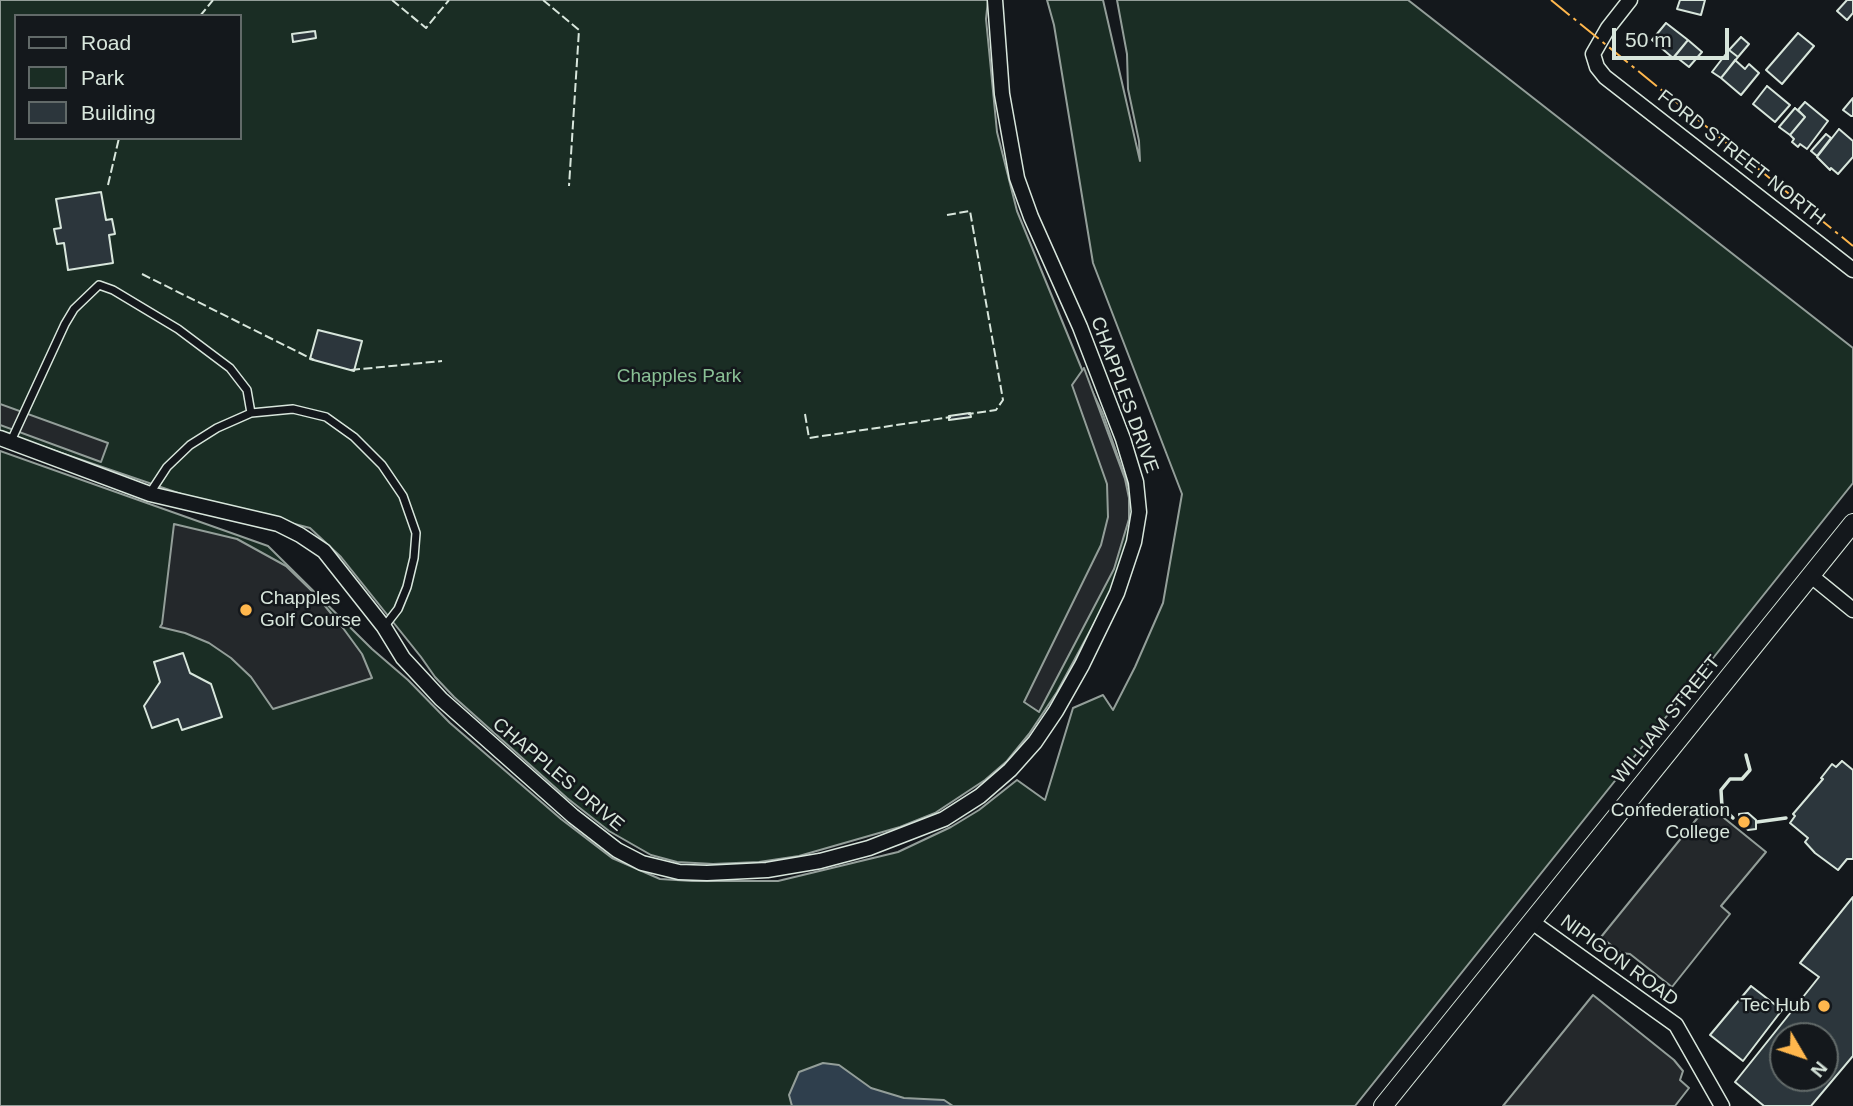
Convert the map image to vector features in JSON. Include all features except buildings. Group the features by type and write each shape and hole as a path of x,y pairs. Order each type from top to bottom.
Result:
{"street":[{"name":"CHAPPLES DRIVE","path":"5,440 150,494 278,524 300,535 324,551 384,627 403,658 441,699 542,790 617,850 642,863 666,870 707,873 767,870 869,848 944,819 980,796 1010,769 1035,741 1056,711 1107,617 1127,568 1139,512 1136,482 1123,439 1080,327 1031,217 1017,178 1002,94 995,0"},
{"name":"FORD STREET NORTH","path":"1630,0 1608,28 1593,54 1597,67 1605,77 1853,270"},
{"name":"WILLIAM STREET","path":"1383,1106 1853,523"},
{"path":"1810,575 1853,610"},
{"name":"NIPIGON ROAD","path":"1532,922 1676,1025 1722,1106"}],"lane":[{"path":"5,440 74,309 99,285 113,290 178,329 230,368 247,390 251,413"},
{"path":"150,494 167,467 190,445 217,428 251,413 293,409 326,417 369,450 393,480 403,496 416,533 414,558 407,587 398,609 384,627"}],"green space":[{"name":"Chapples Park","path":"0,0 988,0 986,19 997,132 1017,211 1103,414 1132,497 1133,518 1109,596 1057,692 1007,761 985,780 935,813 900,827 799,856 759,862 713,864 677,862 651,855 609,831 567,798 454,697 435,677 341,557 310,528 184,495 0,432"},
{"name":"Chapples Golf Course","path":"1047,0 1103,0 1140,161 1139,141 1128,89 1127,54 1117,0 1408,0 1853,348 1853,483 1355,1106 0,1106 0,451 268,546 450,723 561,819 612,858 660,879 778,881 898,852 951,827 979,810 1017,780 1045,800 1073,708 1103,695 1113,710 1135,667 1163,603 1182,494 1093,263 1054,25"}],"shaded area":[{"path":"1084,368 1125,479 1129,519 1114,569 1039,712 1024,702 1101,545 1108,517 1107,484 1072,385"},
{"path":"0,404 108,443 101,462 0,425"},
{"name":"Chapples Golf Course","path":"174,524 237,539 286,566 316,595 343,628 362,654 372,678 273,709 251,677 231,658 209,643 160,627"},
{"path":"1708,805 1766,852 1721,906 1730,914 1672,987 1630,954 1621,953 1601,937"},
{"path":"1593,995 1674,1060 1683,1071 1680,1080 1689,1088 1675,1106 1503,1106"}],"water":[{"path":"823,1063 839,1065 871,1088 904,1098 944,1100 953,1106 792,1106 789,1095 799,1072"}],"fence":[{"path":"202,14 213,0"},
{"path":"392,0 426,28 449,0"},
{"path":"543,0 579,30 569,186"},
{"path":"108,185 119,140"},
{"path":"947,215 970,211 1003,400 996,410 968,414"},
{"path":"142,274 314,360"},
{"path":"351,370 442,361"},
{"path":"805,414 809,438 951,417"}],"wall":[{"path":"1733,818 1722,807 1721,790 1730,779 1742,779 1750,770 1746,755"},
{"path":"1757,822 1786,818"}],"power":[{"path":"1551,0 1853,246"}],"place":[{"name":"Chapples Golf Course","path":"246,610"},
{"name":"Confederation College","path":"1744,822"},
{"name":"Tec Hub","path":"1824,1006"}]}
